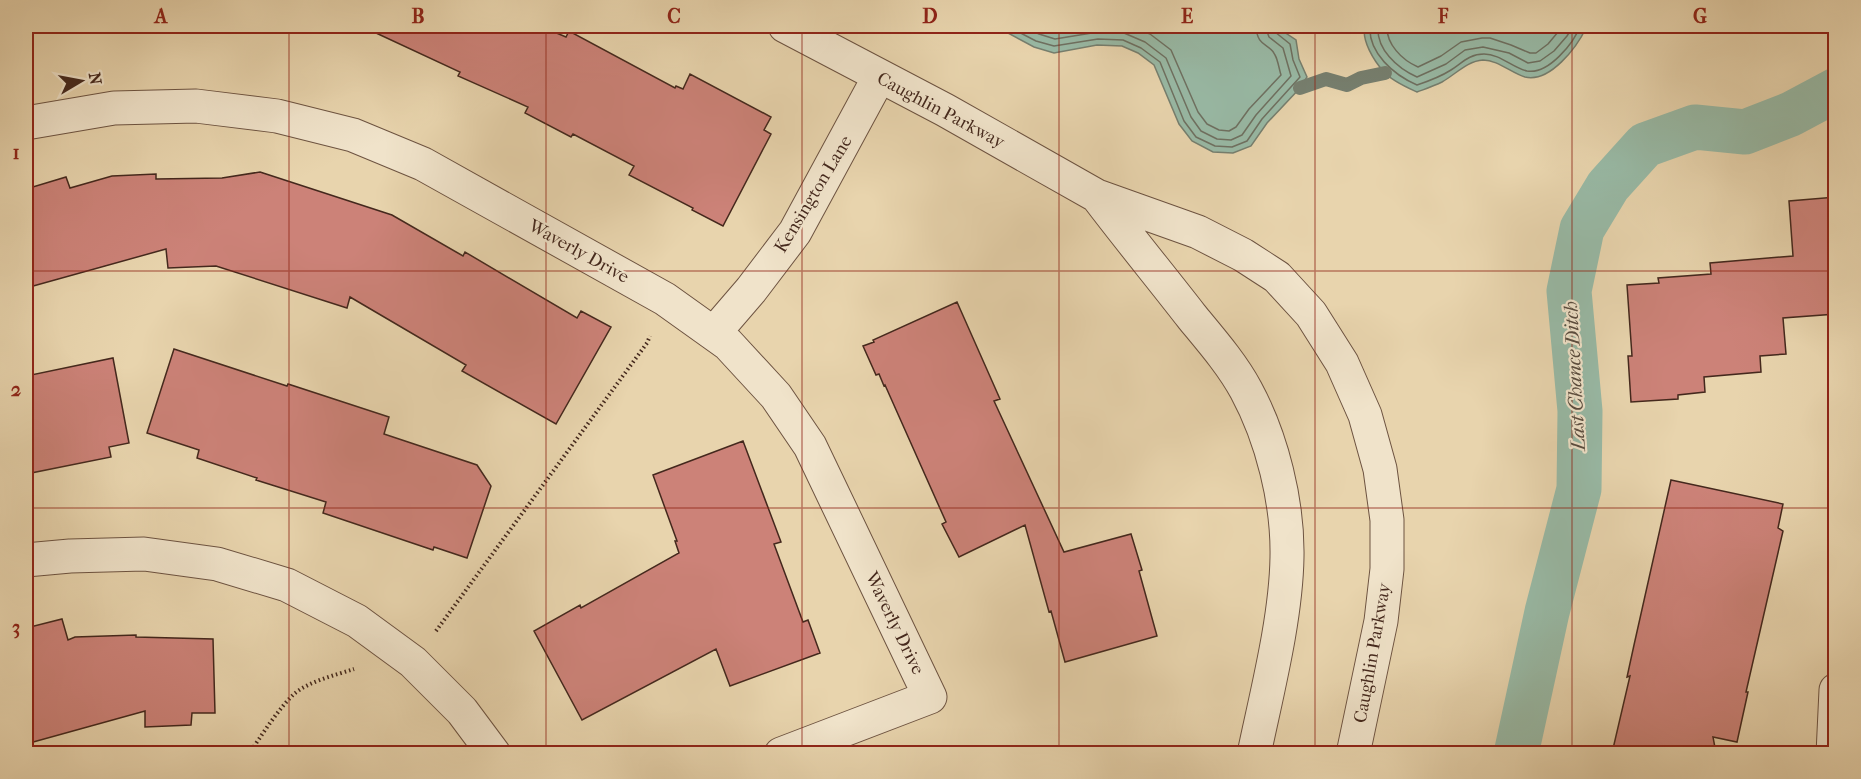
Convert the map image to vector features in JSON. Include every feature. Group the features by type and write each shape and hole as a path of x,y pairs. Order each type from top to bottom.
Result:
{"street":[{"name":"Caughlin Parkway","path":"786,26 945,110 1096,196 1198,232 1243,255 1277,277 1311,314 1342,363 1368,426 1380,469 1387,520 1387,569 1380,621 1353,753"},
{"name":"Kensington Lane","path":"714,333 751,290 795,232 879,77"},
{"name":"Waverly Drive","path":"26,123 114,108 196,106 277,116 353,135 423,164 664,299 728,344 776,396 810,446 930,697 781,753"},
{"name":"Caughlin Parkway","path":"1096,196 1219,350 1245,389 1263,425 1275,465 1284,512 1287,556 1282,608 1254,753"},
{"path":"26,560 144,554 217,564 287,585 357,621 413,662 462,711 494,753"},
{"path":"1833,753 1836,690"}],"path":[{"path":"249,753 295,693 322,679 358,667 413,662 647,343 664,299"}],"water":[{"path":"995,26 1275,26 1296,40 1299,59 1307,77 1300,88 1267,123 1251,146 1233,153 1213,152 1192,141 1179,124 1154,65 1138,53 1122,46 1097,45 1054,53 1034,47"},
{"path":"1365,26 1586,26 1586,28 1562,62 1544,75 1525,77 1494,62 1483,60 1472,63 1442,82 1417,92 1395,81 1380,67 1367,44"}],"building":[{"path":"361,26 540,26 566,37 569,31 675,88 676,86 683,89 690,74 771,117 764,130 771,134 723,226 629,175 634,166 573,134 571,137 525,113 528,107 458,76 460,72"},
{"path":"260,172 392,215 463,256 465,252 577,318 581,311 611,327 556,424 462,371 466,365 350,297 347,308 216,266 168,268 166,249 26,288 26,189 66,177 70,188 112,176 156,174 156,179 222,178"},
{"path":"1836,197 1836,314 1783,318 1786,354 1760,356 1761,372 1704,377 1705,392 1678,395 1678,399 1631,402 1628,356 1632,356 1627,285 1659,283 1658,278 1711,274 1710,263 1793,256 1789,201"},
{"path":"957,302 1000,399 994,401 1064,552 1131,534 1157,636 1065,662 1025,525 959,557 942,524 946,522 885,385 879,374 876,375 863,346"},
{"path":"174,349 389,417 384,434 477,465 491,486 467,558 434,547 433,550 323,513 326,502 197,458 199,450 147,433"},
{"path":"113,358 129,443 109,447 111,457 26,474 26,376"},
{"path":"743,441 781,542 774,544 803,622 808,620 820,653 730,686 716,649 582,720 534,631 580,605 581,608 679,553 675,541 677,541 653,475"},
{"path":"1671,480 1783,504 1778,528 1783,531 1746,692 1748,692 1737,742 1713,737 1716,753 1612,753 1630,676 1627,677"},
{"path":"62,619 68,640 75,637 136,635 136,637 213,639 215,713 192,713 191,725 145,727 145,711 26,744 26,628"}],"waterway":[{"path":"1300,88 1326,79 1347,85 1361,78 1385,73"},
{"name":"Last Chance Ditch","path":"1516,754 1547,612 1579,489 1580,411 1569,291 1582,229 1608,186 1645,145 1695,127 1745,132 1791,114 1836,90"}]}
